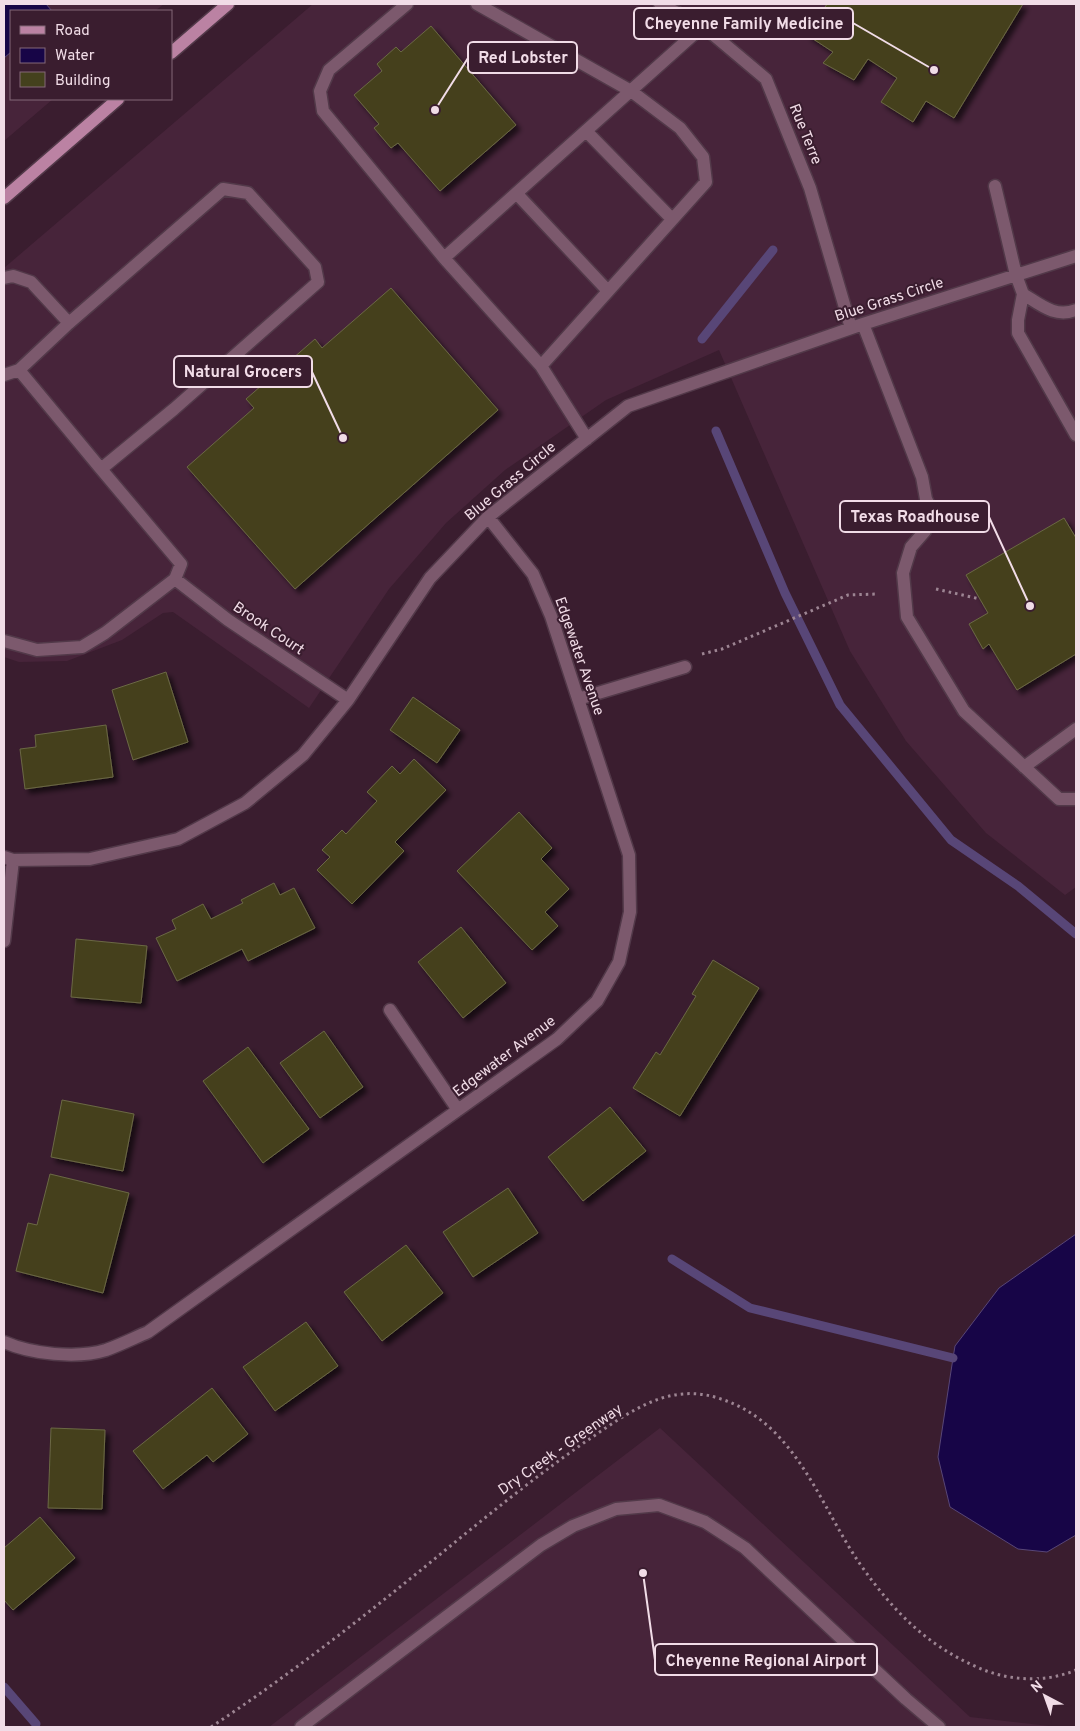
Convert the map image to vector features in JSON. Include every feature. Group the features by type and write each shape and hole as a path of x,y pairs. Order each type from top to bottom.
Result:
{"main road":[{"path":"172,52 228,4"},
{"path":"4,198 117,100"}],"street":[{"path":"407,4 329,70 320,91 323,111 444,258 540,366 587,439"},
{"path":"477,4 631,91 680,128 703,158 706,182 540,366"},
{"name":"Rue Terre","path":"660,4 703,26 766,79 810,188 851,328"},
{"path":"444,258 703,26"},
{"path":"586,131 672,220"},
{"path":"995,186 1016,275 1023,294 1018,320 1018,333 1076,434"},
{"path":"4,375 19,370 69,323 223,189 248,193 315,267 318,282 174,409 101,469"},
{"path":"517,194 608,291"},
{"name":"Blue Grass Circle","path":"8,859 90,859 178,839 245,803 303,756 348,700 430,578 488,517 628,406 851,328 1076,256"},
{"path":"4,278 13,276 31,282 69,323"},
{"path":"1023,294 1057,313 1065,314 1076,310"},
{"path":"863,324 922,477 926,499 932,511 925,531 911,547 903,573 907,617 964,712 1059,799 1076,799"},
{"path":"4,641 37,650 82,647 105,633 175,579 181,564 19,370"},
{"name":"Edgewater Avenue","path":"4,1342 14,1346 62,1355 105,1350 148,1332 557,1039 596,1001 618,962 630,912 629,855 551,616 533,574 488,517"},
{"name":"Brook Court","path":"175,579 228,620 348,700"},
{"path":"578,700 685,667"},
{"path":"1024,767 1076,729"},
{"path":"4,941 8,859"},
{"path":"390,1010 458,1110"},
{"path":"301,1727 541,1545 573,1526 616,1509 659,1505 705,1522 745,1548 906,1699 940,1727"}],"path":[{"path":"936,589 980,599"},
{"path":"698,655 722,649 848,595 878,594"},
{"name":"Dry Creek - Greenway","path":"211,1727 351,1626 554,1464 634,1411 660,1399 684,1393 704,1394 724,1399 760,1419 778,1436 794,1454 813,1483 860,1564 900,1613 920,1634 963,1661 1005,1677 1026,1679 1048,1677 1076,1670"}],"shaded area":[{"path":"4,4 164,4 156,10 10,10 10,100 52,100 4,141"},
{"path":"313,4 1076,4 1076,887 1065,895 986,833 906,741 850,651 719,350 606,400 505,470 446,523 389,589 309,708 173,612 163,613 122,640 67,661 19,662 4,657 4,268"},
{"path":"660,1428 970,1717 1058,1727 269,1727"}],"water":[{"path":"4,4 46,4 51,10 10,10 10,53 4,58"},
{"path":"1076,1234 1076,1535 1047,1552 1018,1549 950,1507 938,1457 955,1346 999,1288"}],"building":[{"path":"827,4 1023,4 954,118 926,101 913,122 881,102 897,78 868,59 854,80 823,63 833,52 807,35"},
{"path":"431,26 516,125 440,191 398,143 391,148 374,128 379,124 354,95 382,71 377,64 396,47 401,52"},
{"path":"391,288 498,410 295,589 187,467 254,408 246,399 315,339 322,348"},
{"path":"1064,518 1076,538 1076,654 1017,690 989,644 983,649 969,624 988,613 966,575"},
{"path":"166,672 188,742 133,760 112,690"},
{"path":"413,697 460,730 437,763 390,730"},
{"path":"106,725 113,777 25,789 20,749 36,747 35,735"},
{"path":"414,759 446,790 395,842 404,851 352,904 317,870 330,857 322,850 342,830 346,834 377,801 367,792 392,766 400,774"},
{"path":"519,812 552,848 541,859 569,889 545,912 558,926 532,950 457,871"},
{"path":"274,883 280,895 294,888 315,928 248,961 242,949 177,981 156,938 176,929 172,920 203,904 211,919 243,903 241,900"},
{"path":"461,927 506,983 463,1018 418,962"},
{"path":"76,939 147,946 141,1003 71,997"},
{"path":"713,960 759,988 680,1116 633,1088 656,1052 660,1055 696,996 692,994"},
{"path":"324,1031 363,1087 320,1118 280,1063"},
{"path":"248,1047 309,1129 263,1163 203,1081"},
{"path":"62,1100 134,1114 123,1171 51,1157"},
{"path":"610,1107 646,1151 583,1201 548,1157"},
{"path":"50,1174 129,1193 103,1293 16,1271 28,1223 37,1225"},
{"path":"508,1188 538,1233 473,1277 443,1232"},
{"path":"406,1245 443,1293 382,1341 344,1292"},
{"path":"306,1322 338,1366 275,1411 243,1367"},
{"path":"212,1388 248,1434 213,1462 207,1455 163,1489 133,1451"},
{"path":"51,1428 105,1430 102,1509 48,1508"},
{"path":"40,1517 75,1558 13,1610 4,1600 4,1548"}],"waterway":[{"path":"702,339 773,250"},
{"path":"716,431 785,593 840,705 951,840 1018,886 1076,934"},
{"path":"672,1259 750,1308 953,1358"},
{"path":"4,1687 36,1724"}],"place":[{"name":"Cheyenne Family Medicine","path":"934,70"},
{"name":"Red Lobster","path":"435,110"},
{"name":"Natural Grocers","path":"343,438"},
{"name":"Texas Roadhouse","path":"1030,606"},
{"name":"Cheyenne Regional Airport","path":"643,1573"}]}
